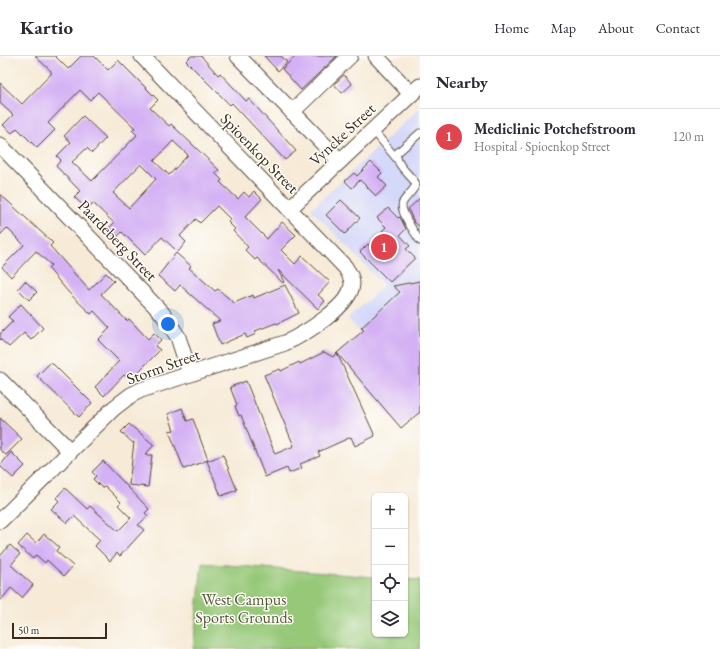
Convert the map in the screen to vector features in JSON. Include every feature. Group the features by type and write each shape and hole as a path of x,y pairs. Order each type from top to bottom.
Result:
{"street":[{"name":"Spioenkop Street","path":"142,56 345,267 351,276"},
{"path":"238,56 340,162"},
{"path":"292,112 350,56"},
{"path":"376,56 416,90"},
{"name":"Vyncke Street","path":"289,209 416,90"},
{"name":"Paardeberg Street","path":"0,145 162,313 178,337 190,374"},
{"name":"Storm Street","path":"0,521 114,408 131,395 285,343 304,334 330,314 350,293 352,284 351,276"},
{"path":"0,380 70,451"}],"lane":[{"path":"373,130 396,158 398,164 411,176 416,184 414,189 402,203 402,206 405,216 420,241"},
{"path":"396,158 397,153 420,133"}],"shaded area":[{"path":"420,108 420,400 348,319 384,285 311,209"}],"green space":[{"name":"West Campus Sports Grounds","path":"202,563 372,577 372,637 408,637 408,579 420,580 420,649 193,649"}],"building":[{"path":"35,56 55,56 68,69 81,56 94,56 108,70 118,60 158,100 150,108 169,126 171,124 219,170 215,173 222,180 220,182 238,199 244,192 249,197 254,191 262,199 245,217 267,239 282,222 296,235 281,250 295,264 302,256 330,282 318,295 325,301 318,309 278,270 284,282 283,283 257,258 255,260 245,250 248,247 233,231 235,229 228,222 230,219 217,206 200,223 196,219 180,236 186,242 178,252 162,237 145,255 122,232 116,238 107,230 114,223 93,203 87,209 74,197 80,191 56,166 61,160 57,156 71,142 64,136 83,116 106,138 92,153 87,148 72,162 92,181 137,135 132,130 135,128 98,92 90,100 80,90 48,123 55,130 37,148 17,128 12,133 3,125 13,115 0,103 0,83 22,104 51,74 51,71","holes":["173,141 188,155 169,175 154,161","141,164 156,179 129,208 113,193"]},
{"path":"191,56 201,56 218,75 220,73 246,101 249,99 296,151 285,160 232,103 230,105 186,61"},
{"path":"264,56 281,56 287,62 278,71"},
{"path":"296,56 337,56 301,90 282,69"},
{"path":"344,75 352,84 342,93 334,84"},
{"path":"371,162 382,173 378,177 387,186 376,196 360,180 352,188 345,181 354,173 357,176"},
{"path":"0,194 53,243 50,246 89,290 106,273 114,281 101,294 127,321 129,319 148,339 154,333 161,340 155,346 160,350 132,378 128,374 126,376 124,375 104,396 95,387 119,361 98,340 110,328 94,311 91,314 69,293 48,268 51,265 36,251 11,277 2,267 24,245 7,228 0,235"},
{"path":"420,198 420,227 414,222 408,209"},
{"path":"341,200 360,218 345,234 326,215"},
{"path":"388,208 398,218 400,217 406,229 400,235 410,246 406,249 415,258 390,282 360,252 368,244 378,254 392,241 382,231 386,227 377,218"},
{"path":"176,253 191,266 189,268 215,291 218,289 234,303 253,295 254,298 285,285 299,313 277,324 276,323 255,331 256,334 247,338 245,334 220,345 212,324 220,321 180,285 175,291 158,276"},
{"path":"25,281 37,292 29,300 18,289"},
{"path":"420,281 420,412 401,428 337,353 364,330 361,328 400,292 393,286"},
{"path":"21,304 43,328 31,340 24,333 9,347 0,339 0,334 13,321 8,317"},
{"path":"324,352 333,357 337,353 375,436 355,446 351,437 318,452 320,456 300,464 302,468 289,473 287,468 265,477 241,415 239,416 235,406 237,405 230,387 246,381 275,454 294,446 264,375 280,369 281,371 299,362 300,364"},
{"path":"51,362 92,403 79,417 37,376"},
{"path":"182,408 187,421 193,419 208,460 184,469 169,431 174,430 168,414"},
{"path":"0,418 22,439 6,455 0,450"},
{"path":"129,424 154,445 145,455 152,455 148,487 129,485 134,442 133,443 121,432"},
{"path":"11,452 25,466 13,478 0,466"},
{"path":"223,455 237,490 221,496 207,461"},
{"path":"103,461 149,509 145,513 148,516 138,525 144,530 120,556 117,553 110,561 95,546 100,540 74,516 67,523 51,509 59,501 56,498 65,488 87,509 90,506 118,531 131,518 118,505 121,502 105,486 102,488 93,479 96,476 92,472"},
{"path":"44,534 59,547 56,551 73,566 64,576 47,560 45,563 36,555 33,559 18,545 27,535 36,543"},
{"path":"10,545 20,554 11,565 33,585 22,598 11,588 0,601 0,556"}],"place":[{"name":"Mediclinic Potchefstroom","path":"384,247"}]}
